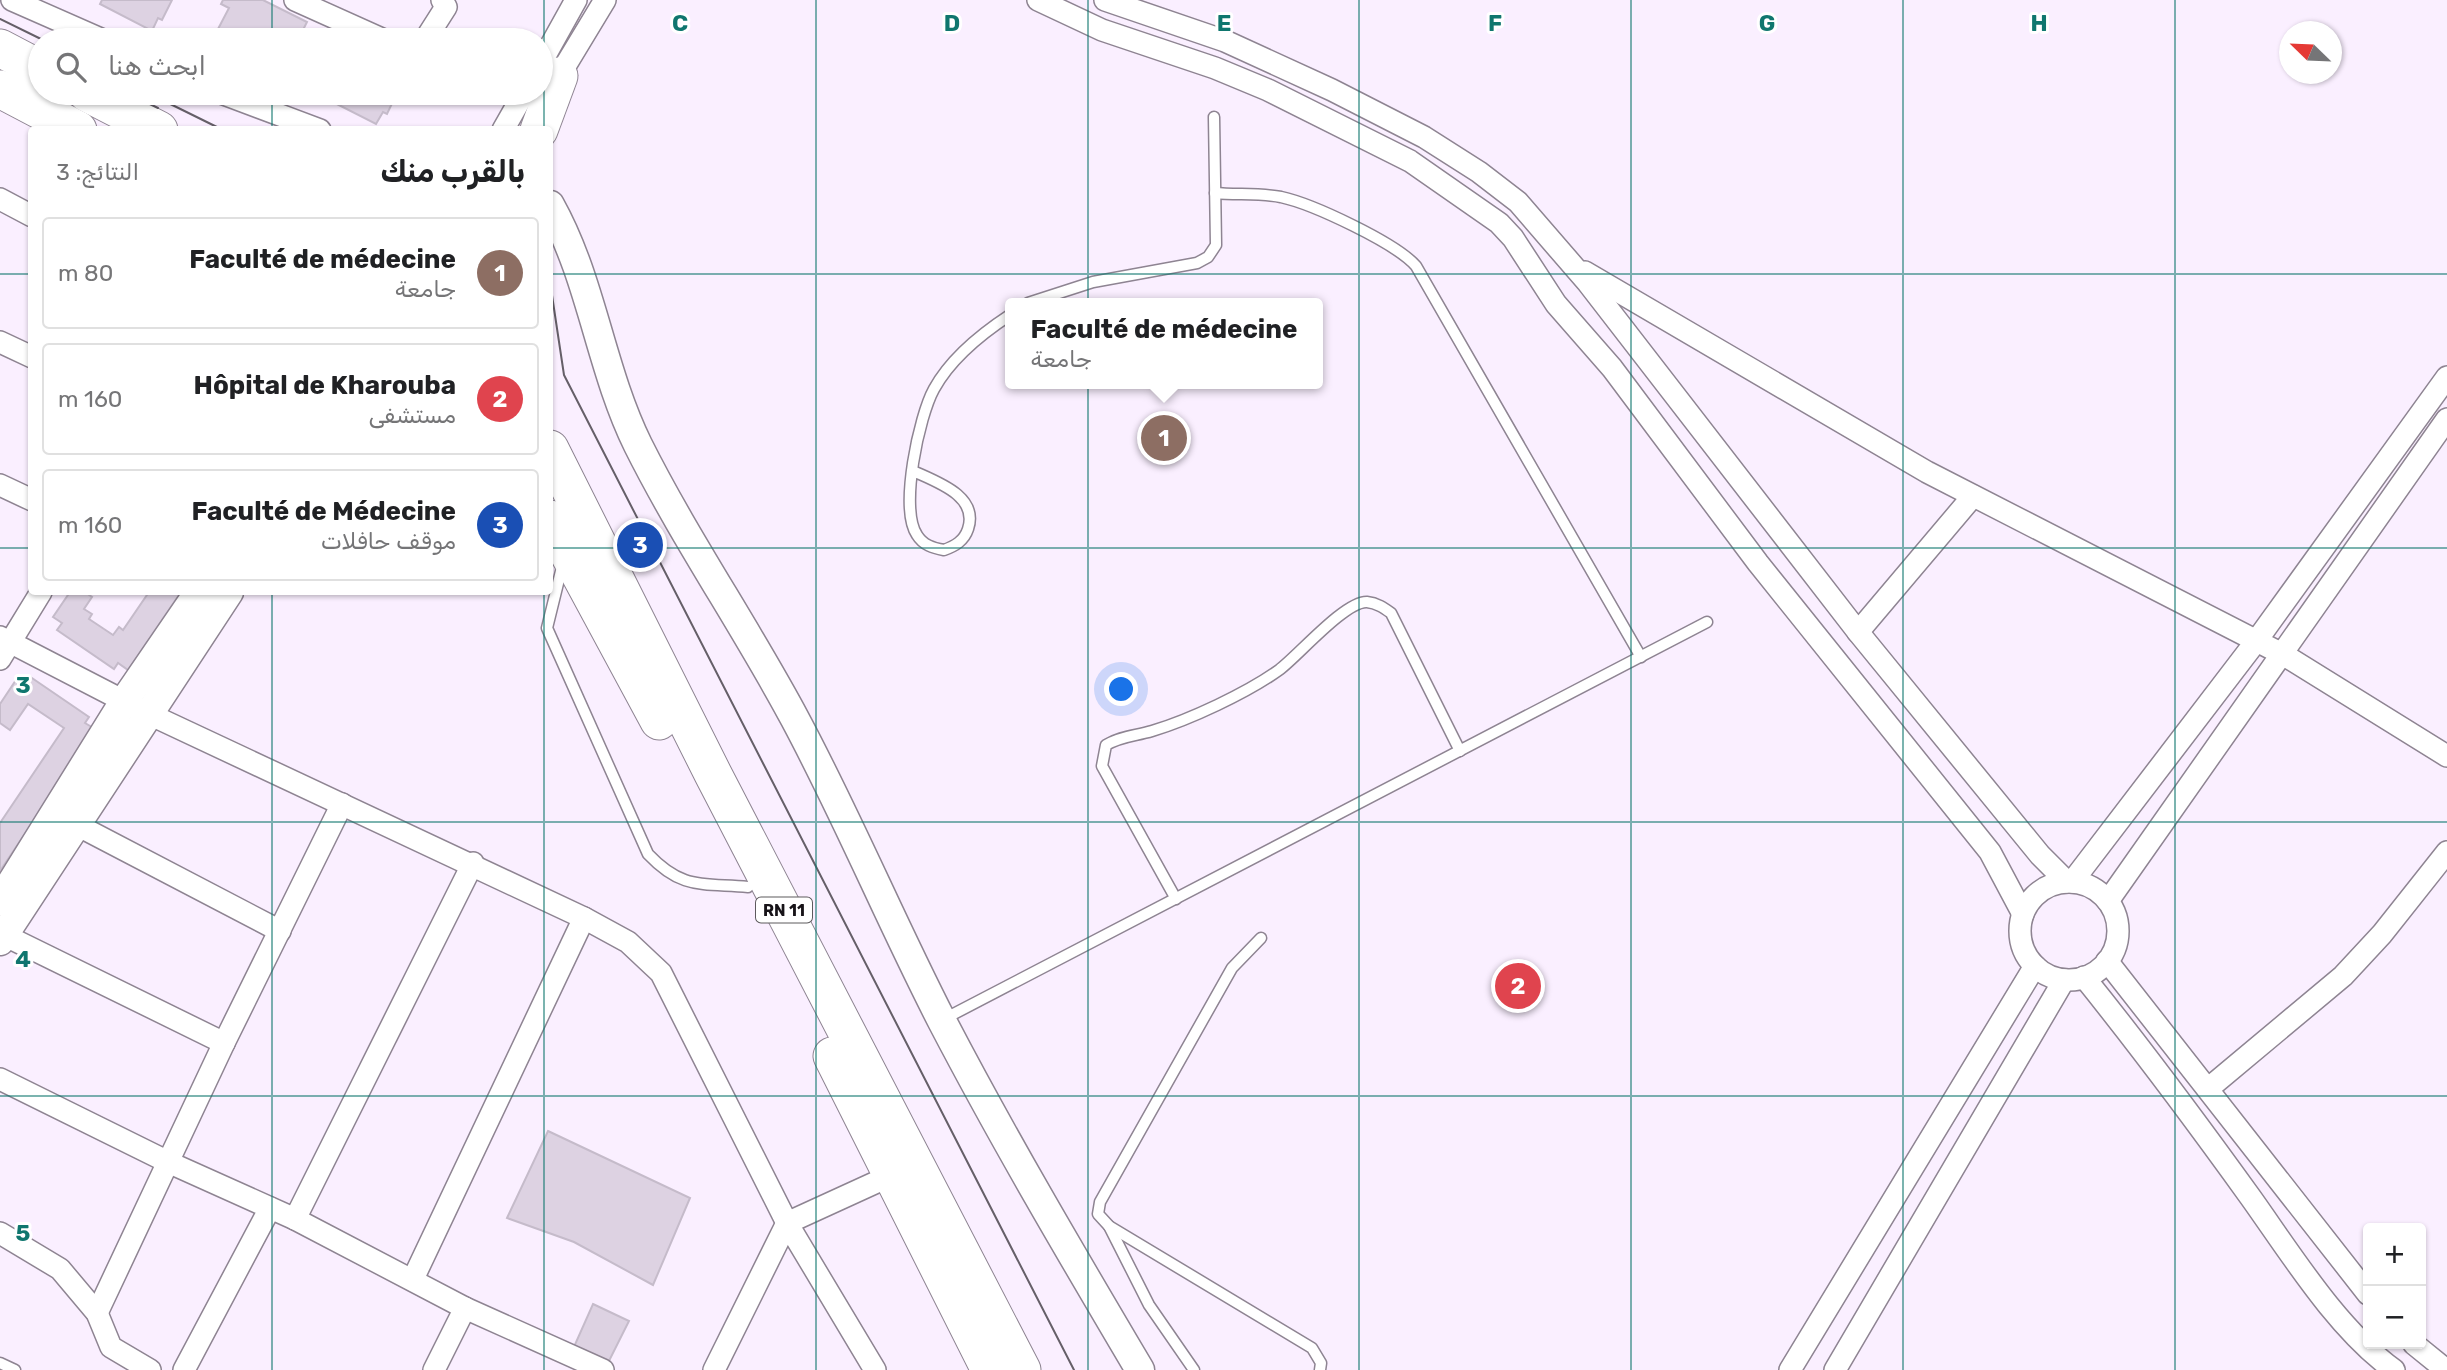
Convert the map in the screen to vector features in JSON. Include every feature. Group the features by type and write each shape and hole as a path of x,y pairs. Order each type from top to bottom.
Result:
{"highway":[{"path":"0,48 28,63"},
{"path":"0,89 28,104"},
{"path":"30,105 70,126"},
{"path":"110,105 151,126"},
{"path":"540,126 544,105"},
{"name":"RN 11","path":"553,455 713,774 1022,1370"},
{"name":"RN 11","path":"553,524 748,887 990,1370"}],"street":[{"path":"12,0 76,28"},
{"path":"295,0 357,28"},
{"path":"433,28 446,7 442,0"},
{"path":"553,61 576,0"},
{"path":"553,65 605,0"},
{"path":"1038,0 1102,30 1215,68 1268,90 1410,161 1499,223 1556,304 1612,368 1758,563 1990,852 2023,914"},
{"path":"1105,0 1150,7 1279,64 1424,137 1479,172 1518,202 1554,240 1857,632 2040,855 2069,882"},
{"path":"253,105 309,126"},
{"path":"505,126 517,105"},
{"path":"529,126 536,105"},
{"path":"0,200 28,214"},
{"path":"553,210 565,232 582,278 637,443 796,720 942,1020 1060,1235 1140,1370"},
{"path":"1527,260 1554,240"},
{"path":"1574,266 1973,496 2284,655 2447,756"},
{"path":"0,342 28,355"},
{"path":"2069,882 2257,640 2447,377"},
{"path":"2108,901 2284,655 2447,419"},
{"path":"0,485 28,498"},
{"path":"1857,632 1973,496"},
{"path":"39,595 4,646 473,863 628,942 661,973 787,1223 875,1370"},
{"path":"197,595 77,825 2,938 224,1043"},
{"path":"0,901 137,707 227,595"},
{"path":"97,1313 224,1043 342,804"},
{"path":"77,825 280,931"},
{"path":"2209,1088 2343,976 2382,934 2447,852"},
{"path":"295,1219 473,863"},
{"path":"1835,1370 2074,979 2107,961 2115,947 2118,931 2116,916 2108,901 2097,890 2069,882 2051,885 2038,893 2023,914 2020,937 2025,953 2035,966 2048,976 2074,979 2159,1069 2304,1272 2347,1325 2393,1370"},
{"path":"414,1279 584,918"},
{"path":"2107,961 2182,1053 2363,1288"},
{"path":"1794,1369 2035,966"},
{"path":"2159,1069 2182,1053"},
{"path":"0,1079 169,1162 295,1219 465,1308 603,1370"},
{"path":"713,1370 787,1223 891,1175"},
{"path":"184,1370 270,1208"},
{"path":"0,1233 60,1269 97,1313 111,1347 150,1370"},
{"path":"435,1370 465,1308"},
{"path":"2420,1349 2446,1370"}],"lane":[{"path":"1043,298 1093,282 1196,263 1208,257 1216,245 1214,117"},
{"path":"1215,193 1281,197 1325,214 1405,253 1416,266 1641,657"},
{"path":"914,471 947,486 967,507 971,521 966,536 956,546 944,550 931,547 915,533 909,513 914,471 921,417 934,388 956,359 1005,319"},
{"path":"567,550 547,628 648,853 667,874 685,881 748,887"},
{"path":"1176,899 1102,766 1106,745 1118,738 1151,731 1202,712 1277,671 1349,608 1365,601 1379,605 1391,613 1460,751"},
{"path":"942,1020 1707,622"},
{"path":"1194,1370 1149,1305 1109,1226 1098,1214 1100,1202 1232,968 1261,938"},
{"path":"1109,1226 1312,1348 1321,1363 1320,1370"},
{"path":"0,1363 15,1370"}],"building":[{"path":"102,0 172,0 162,20 158,18 153,28 146,28 100,4"},
{"path":"223,0 263,0 307,22 304,28 219,28 229,8 221,4"},
{"path":"339,105 391,105 387,114 383,112 376,124"},
{"path":"68,595 89,595 92,597 84,609 92,614 89,619 113,635 119,627 123,630 147,595 179,595 128,670 118,663 114,669 57,630 62,623 53,617"},
{"path":"29,676 89,717 85,723 95,729 0,871 0,823 64,728 28,704 10,730 0,723 0,704 18,677 25,682"},
{"path":"548,1131 690,1198 653,1285 574,1242 507,1218"},
{"path":"593,1304 629,1321 606,1367 573,1349"}],"tram line":[{"path":"0,19 28,33"},
{"path":"152,105 158,108"},
{"path":"172,105 215,126"},
{"path":"553,302 564,375 1074,1370"}],"place":[{"name":"Faculté de médecine","path":"1164,438"},
{"name":"Faculté de Médecine","path":"640,545"},
{"name":"Hôpital de Kharouba","path":"1518,986"}]}
